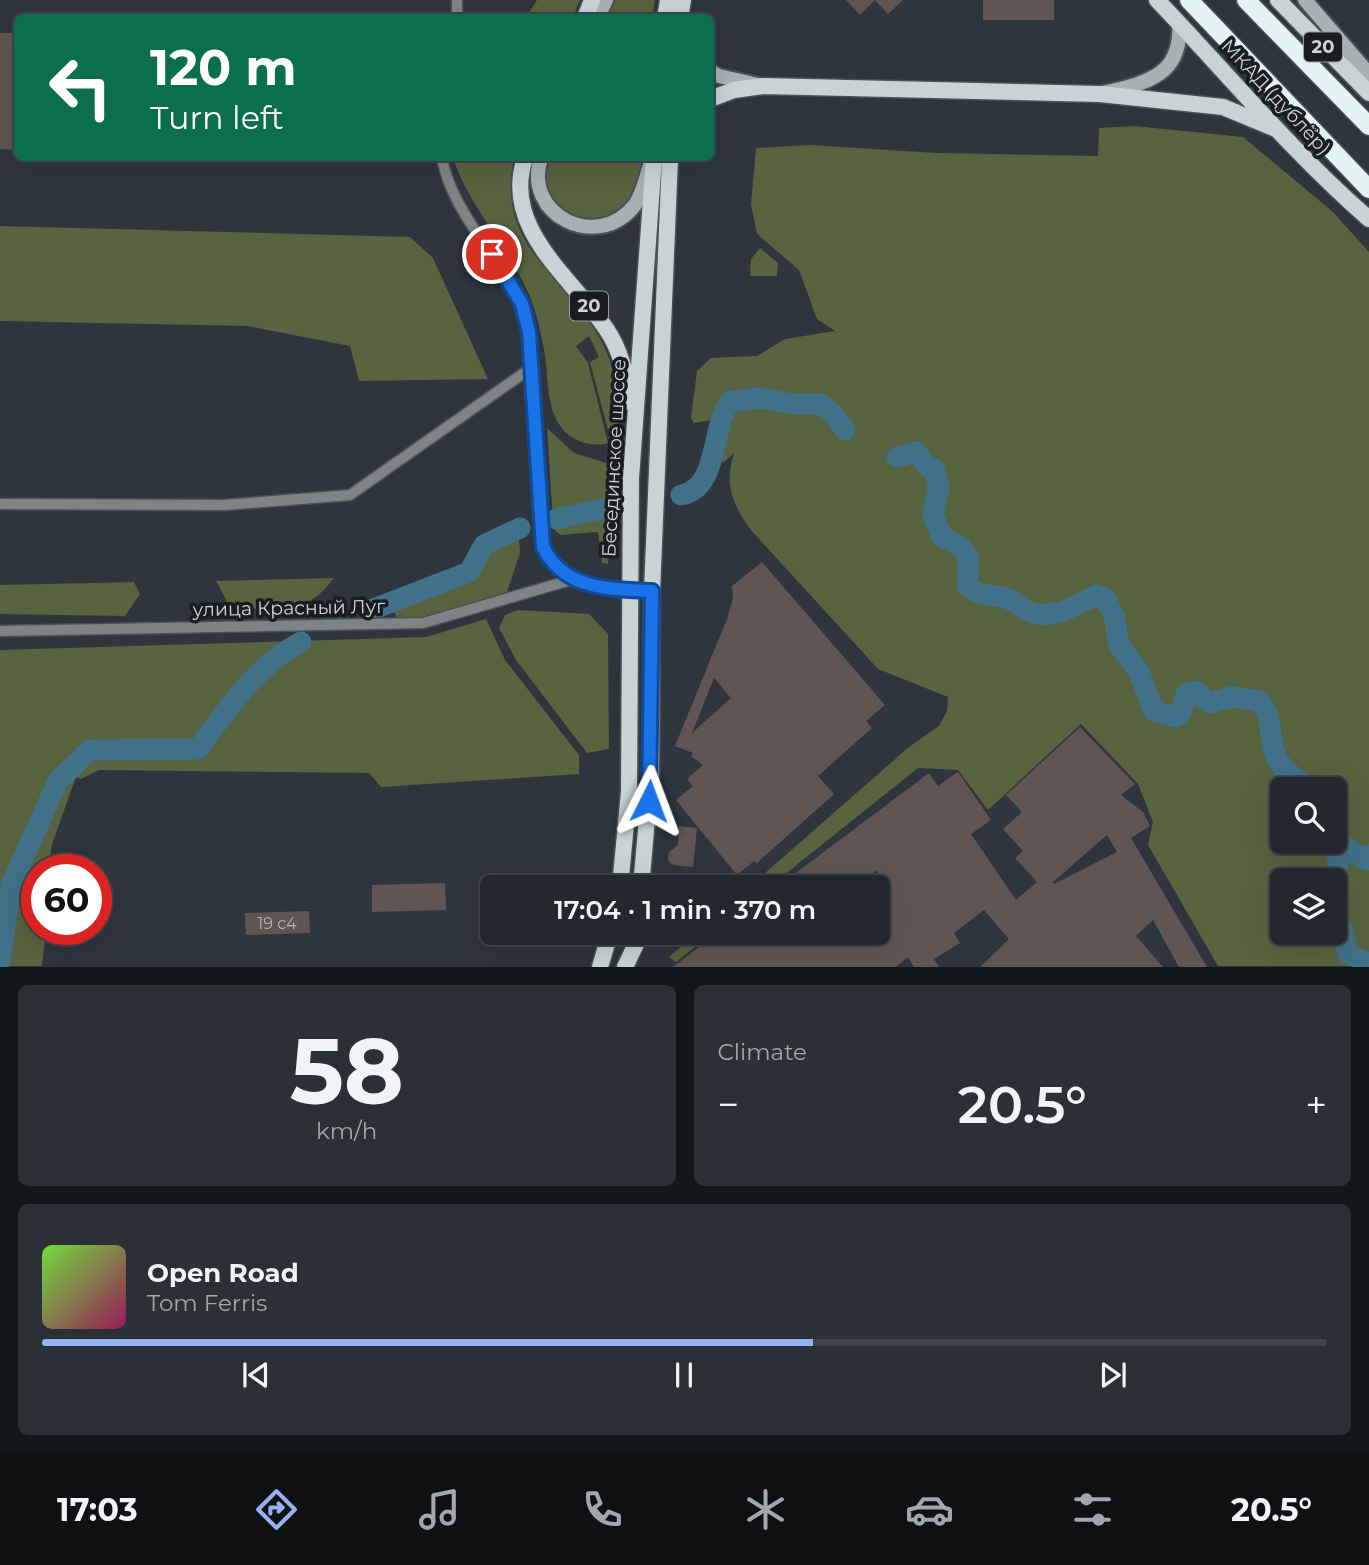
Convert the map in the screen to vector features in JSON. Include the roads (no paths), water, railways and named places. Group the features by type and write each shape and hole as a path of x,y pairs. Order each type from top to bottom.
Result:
{"highway":[{"path":"1189,0 1369,189"},
{"path":"1246,0 1369,126"}],"main road":[{"name":"МКАД (дублёр)","path":"1157,0 1276,129 1369,219"},
{"name":"20","path":"1278,0 1369,93"},
{"path":"714,98 734,90 763,86 1100,93 1223,107 1276,129"},
{"name":"20","path":"525,161 520,189 527,222 537,242 608,331 620,356 627,385 632,467"},
{"name":"Бесединское шоссе","path":"621,875 629,792 632,467 653,161"},
{"path":"642,875 650,773 652,591 672,161"},
{"path":"600,967 606,945"},
{"path":"625,967 636,945"}],"street":[{"path":"1305,0 1369,74"},
{"path":"1100,93 1157,77 1178,48 1179,23"},
{"path":"714,73 763,86"},
{"path":"443,161 457,199 522,304 529,332 543,547 550,561 571,580 652,591"},
{"path":"541,161 539,189 548,208 562,220 580,227 600,228 621,219 636,204 652,161"},
{"path":"0,504 224,505 350,495 531,368"},
{"name":"улица Красный Луг","path":"0,631 424,623 571,580"}],"waterway":[{"path":"681,495 693,490 702,481 730,402 758,398 793,404 821,404 835,416 845,430"},
{"path":"897,457 916,452 927,466 934,469 939,487 933,514 941,536 961,547 968,556 968,586 983,594 1009,599 1037,614 1055,613 1097,595 1106,599 1114,616 1119,645 1139,672 1154,711 1175,717 1181,713 1186,694 1196,691 1209,703 1231,697 1260,701 1268,717 1276,758 1295,777"},
{"path":"556,519 611,507"},
{"path":"371,610 469,572 484,545 520,528"},
{"path":"0,962 11,885 58,781 90,750 198,749 256,676 284,652 301,642"},
{"path":"1337,868 1340,844 1366,860 1369,855"},
{"path":"1346,945 1348,953 1369,964"}]}
